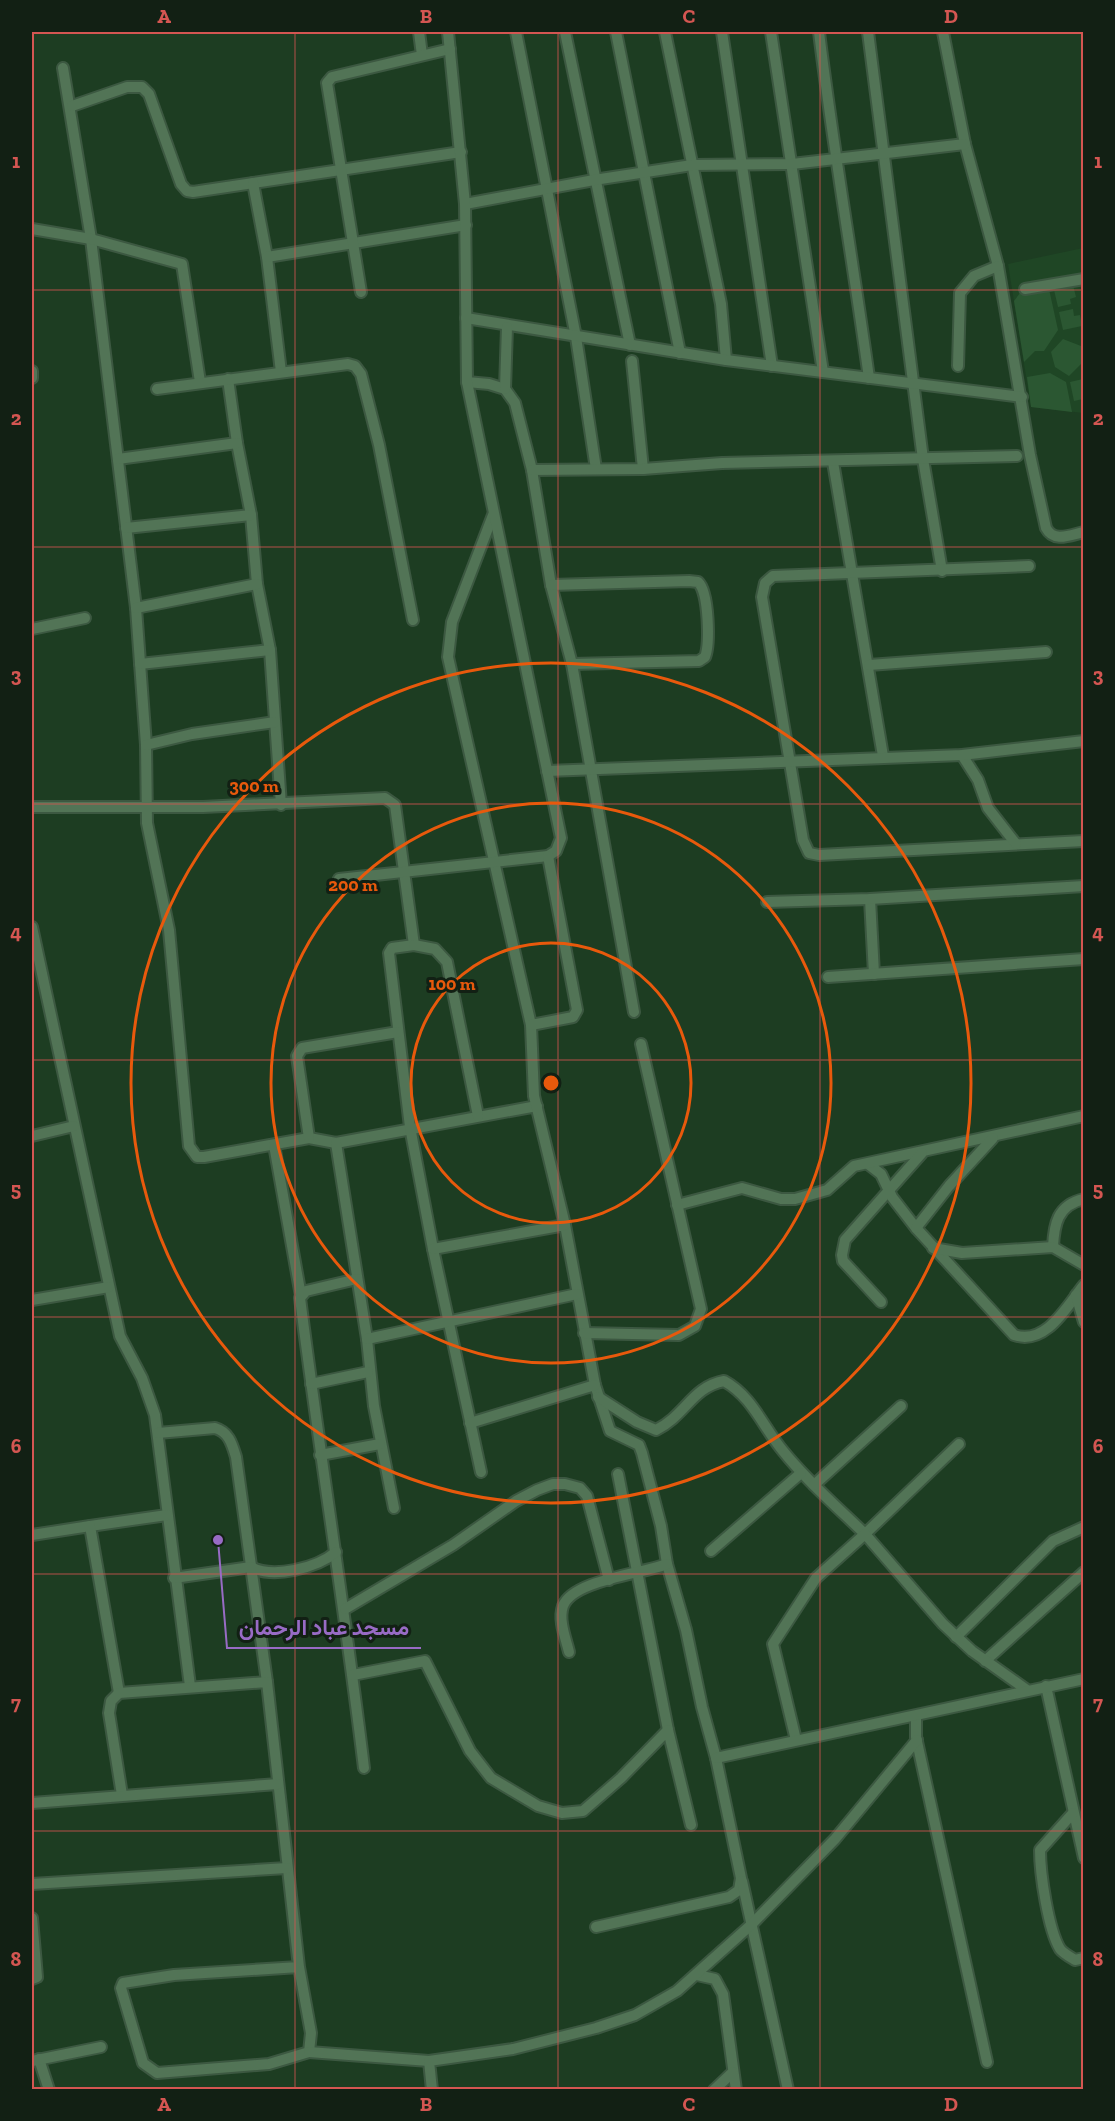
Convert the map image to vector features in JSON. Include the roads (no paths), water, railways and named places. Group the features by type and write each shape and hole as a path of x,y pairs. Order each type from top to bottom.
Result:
{"street":[{"path":"418,32 422,55"},
{"path":"339,879 548,856 559,847 561,838 467,382 465,204 448,32"},
{"path":"516,32 576,337 596,469"},
{"path":"566,32 594,180 630,345"},
{"path":"616,32 680,353"},
{"path":"665,32 721,304 726,360"},
{"path":"722,32 772,366"},
{"path":"771,32 824,372"},
{"path":"819,32 835,161 854,269 869,378"},
{"path":"868,32 882,156 923,459 942,571"},
{"path":"943,32 965,144 998,267 1046,528 1053,536 1060,538 1083,532"},
{"path":"361,292 328,80 450,49"},
{"path":"63,68 72,106 91,239 136,608 146,746 147,823 169,930 189,1146 197,1157 204,1157 309,1138 336,1143 410,1127 537,1106"},
{"path":"72,106 127,87 142,87 149,94 183,188 193,192 340,168 461,152"},
{"path":"465,204 594,180 692,165 835,161 965,144"},
{"path":"253,183 267,257 281,372"},
{"path":"267,257 466,225"},
{"path":"32,229 91,239 182,264 200,382"},
{"path":"958,366 960,293 974,276 998,267"},
{"path":"1025,289 1083,279"},
{"path":"466,318 507,327 726,360 1022,397"},
{"path":"505,389 507,327"},
{"path":"632,361 643,469"},
{"path":"156,389 348,364 355,366 361,374 379,445 413,620"},
{"path":"32,371 32,378"},
{"path":"228,379 251,515 257,584 270,650 281,805"},
{"path":"467,382 489,384 505,389 515,403 532,470 551,585 572,664 634,1012"},
{"path":"118,459 237,443"},
{"path":"532,470 643,469 722,463 1017,456"},
{"path":"833,462 883,756"},
{"path":"126,528 251,515"},
{"path":"493,515 452,622 448,646 531,1025 532,1083 565,1225 595,1385 610,1431 641,1448 661,1526 667,1564 686,1630 702,1707 716,1758 788,2090"},
{"path":"1029,566 773,576 765,583 762,597 803,840 809,853 819,855 1083,841"},
{"path":"551,585 688,581 698,582 704,590 708,648 705,657 699,661 572,664"},
{"path":"136,608 257,584"},
{"path":"32,629 85,618"},
{"path":"140,664 270,650"},
{"path":"868,664 1046,652"},
{"path":"146,746 192,734 275,722"},
{"path":"547,771 789,762 883,756 962,755 1083,741"},
{"path":"962,755 978,780 988,808 1016,844"},
{"path":"32,807 281,805 384,798 391,801 397,811 402,872 414,945"},
{"path":"531,1025 570,1018 578,1010 548,856"},
{"path":"767,902 870,899 1083,886"},
{"path":"870,899 874,974"},
{"path":"32,927 35,964 74,1126 120,1336 148,1395 158,1432 174,1578 190,1686"},
{"path":"478,1116 447,962 435,949 414,945 392,948 389,953 410,1127 433,1249 482,1472"},
{"path":"828,977 1083,959"},
{"path":"309,1138 297,1056 302,1048 398,1032"},
{"path":"584,1333 679,1335 695,1326 701,1310 699,1292 641,1044"},
{"path":"677,1205 742,1188 751,1188 782,1199 795,1198 826,1190 849,1168 993,1138 1083,1116"},
{"path":"32,1136 74,1126"},
{"path":"916,1228 949,1186 993,1138"},
{"path":"336,1143 367,1338 369,1372 380,1444 394,1508"},
{"path":"274,1145 300,1296 320,1455 345,1608 364,1768"},
{"path":"881,1302 843,1261 842,1255 846,1240 922,1152"},
{"path":"868,1164 881,1174 916,1228 933,1248 1014,1335 1022,1338 1040,1334 1083,1285"},
{"path":"1053,1247 1054,1223 1067,1207 1083,1199"},
{"path":"433,1249 565,1225"},
{"path":"933,1248 962,1253 1053,1247 1083,1265"},
{"path":"300,1296 306,1291 357,1279"},
{"path":"32,1300 109,1287"},
{"path":"367,1338 577,1294"},
{"path":"1076,1295 1083,1322"},
{"path":"311,1384 369,1372"},
{"path":"598,1397 637,1422 656,1430 671,1423 707,1384 724,1381 740,1389 781,1449 801,1473 865,1534 931,1613 985,1661 1027,1690"},
{"path":"470,1423 595,1385"},
{"path":"814,1485 901,1406"},
{"path":"158,1432 215,1428 222,1430 230,1440 236,1457 267,1682 299,1967 311,2033 309,2052"},
{"path":"320,1455 380,1444"},
{"path":"796,1740 773,1644 816,1578 959,1444"},
{"path":"711,1551 801,1473"},
{"path":"618,1474 668,1730 691,1824"},
{"path":"345,1608 453,1545 516,1501 554,1485 580,1488 587,1496 609,1580"},
{"path":"32,1535 167,1515"},
{"path":"90,1526 119,1693"},
{"path":"957,1637 1053,1541 1072,1530 1083,1527"},
{"path":"174,1578 251,1567 259,1572 268,1572 305,1567 329,1558 336,1552"},
{"path":"569,1652 562,1616 564,1603 585,1586 637,1574 667,1564"},
{"path":"985,1661 1083,1572"},
{"path":"353,1675 425,1661 470,1751 490,1778 538,1806 562,1813 583,1811 621,1778 668,1730"},
{"path":"716,1758 1083,1679"},
{"path":"122,1795 109,1713 111,1701 119,1693 267,1682"},
{"path":"1046,1686 1083,1858"},
{"path":"916,1716 917,1740 987,2062"},
{"path":"299,1967 174,1975 127,1981 121,1988 143,2063 157,2073 269,2064 298,2058 309,2052 429,2061 513,2049 621,2020 655,2005 698,1975 752,1924 835,1839 917,1740"},
{"path":"32,1803 278,1784"},
{"path":"1073,1813 1040,1850 1040,1861 1047,1908 1060,1950 1075,1960 1083,1958"},
{"path":"32,1884 287,1868"},
{"path":"596,1927 729,1897 739,1890 741,1878"},
{"path":"32,1918 37,1977 32,1979"},
{"path":"698,1975 715,1979 723,1994 736,2090"},
{"path":"49,2090 35,2060 101,2047"},
{"path":"429,2061 432,2090"},
{"path":"714,2090 733,2072"}],"place":[{"name":"مسجد عباد الرحمان","path":"218,1540"}]}
